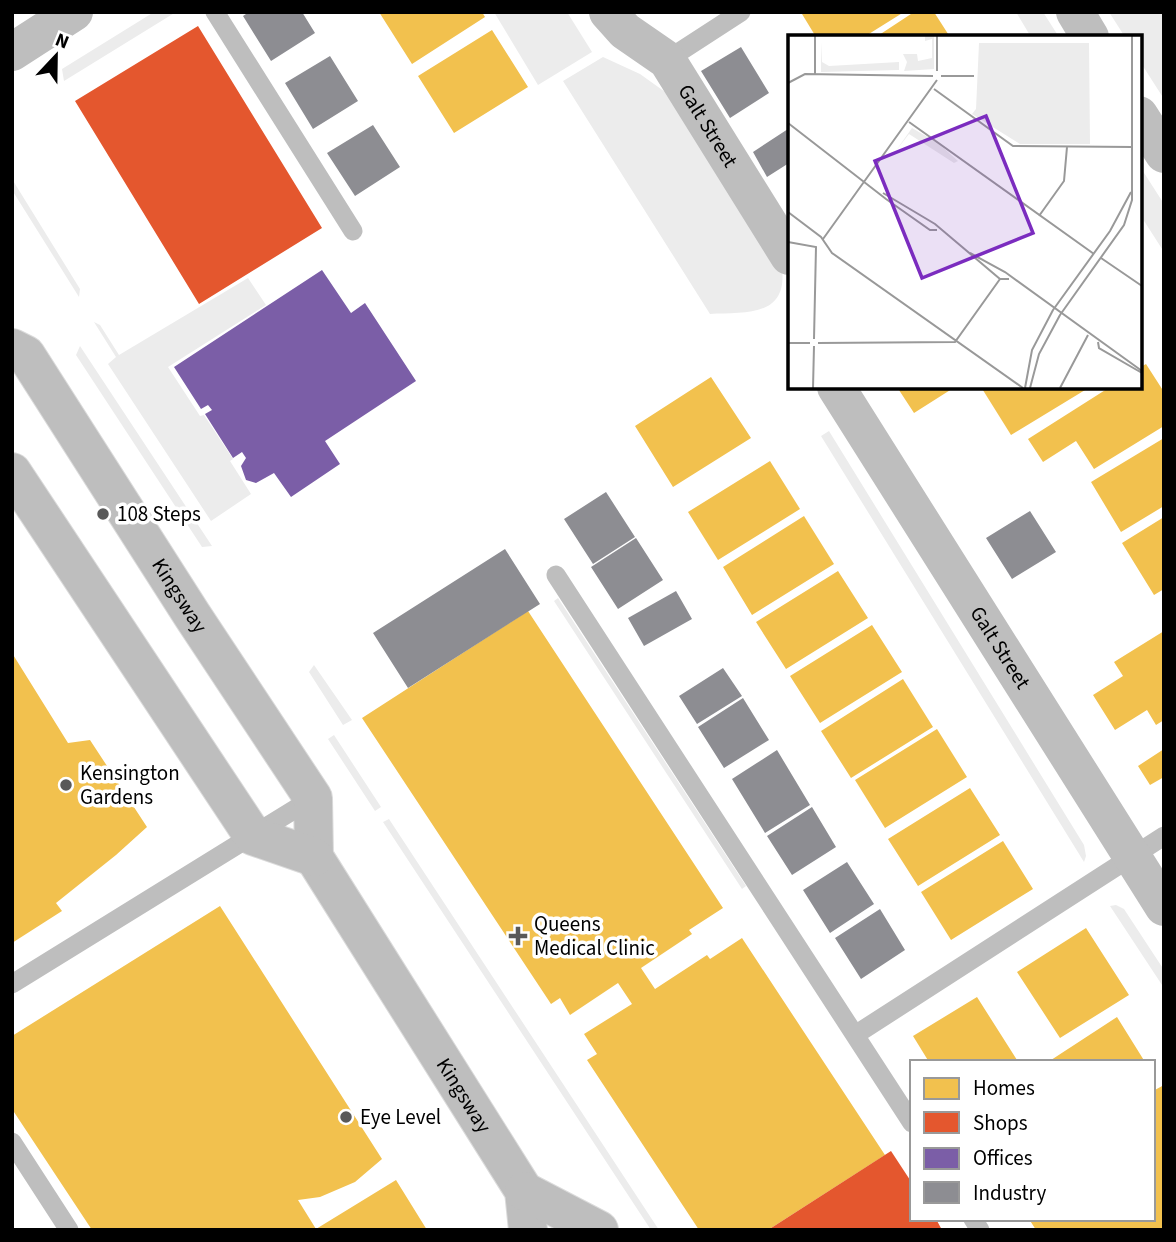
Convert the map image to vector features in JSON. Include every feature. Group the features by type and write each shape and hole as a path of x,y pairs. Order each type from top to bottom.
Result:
{"main road":[{"path":"12,52 74,12"},
{"name":"Galt Street","path":"608,12 625,31 667,60 788,254"},
{"path":"1075,12 1089,35"},
{"path":"1141,118 1164,154"},
{"name":"Kingsway","path":"12,348 26,355 313,798"},
{"name":"Galt Street","path":"837,388 1164,907"},
{"path":"12,472 253,836 314,857 313,798"},
{"name":"Kingsway","path":"314,857 524,1191 528,1230"},
{"path":"524,1191 598,1230"}],"lane":[{"path":"215,12 353,231"},
{"path":"667,60 741,12"},
{"path":"556,575 910,1120"},
{"path":"12,984 313,798"},
{"path":"855,1035 1164,836"},
{"path":"12,1142 69,1230"}],"shaded area":[{"path":"154,12 176,12 64,81 62,69"},
{"path":"494,12 567,12 592,52 538,85"},
{"path":"1016,12 1043,12 1058,35 1030,35"},
{"path":"1109,12 1164,12 1164,99 1141,63 1141,35 1124,35"},
{"path":"603,57 640,74 675,99 782,268 782,284 778,296 771,304 749,312 710,314 563,81"},
{"path":"1141,168 1164,204 1164,252 1141,216"},
{"path":"12,179 80,289 79,297 12,190"},
{"path":"248,278 266,305 168,367 200,416 204,415 233,459 230,461 251,494 211,521 108,364 116,357 94,322 100,325 119,355"},
{"path":"80,346 212,546 202,547 76,355"},
{"path":"829,431 1084,845 1084,862 821,436"},
{"path":"558,598 746,886 742,889 554,601"},
{"path":"314,665 352,720 343,725 309,672"},
{"path":"334,735 381,807 375,811 328,739"},
{"path":"389,819 659,1230 651,1230 383,822"},
{"path":"1116,905 1124,909 1164,970 1164,988 1110,906"}],"building: Homes":[{"path":"379,12 482,12 485,17 412,64"},
{"path":"904,12 867,35 815,35 802,14"},
{"path":"914,12 934,12 949,35 879,35"},
{"path":"492,30 528,87 454,133 418,76"},
{"path":"1146,364 1164,392 1164,426 1094,469 1076,441 1043,462 1028,439 1108,388 1141,388 1141,367"},
{"path":"711,377 751,438 673,487 635,426"},
{"path":"898,388 953,388 914,413"},
{"path":"982,388 1088,388 1011,435"},
{"path":"1164,438 1164,506 1121,532 1091,482"},
{"path":"770,461 800,509 718,560 688,512"},
{"path":"804,516 834,564 752,615 723,567"},
{"path":"1164,517 1164,589 1154,595 1122,543"},
{"path":"838,571 868,618 786,669 756,622"},
{"path":"528,611 723,908 689,930 692,934 641,968 655,989 707,955 710,959 742,938 885,1155 768,1230 699,1230 587,1060 597,1054 584,1034 632,1004 618,983 570,1015 560,998 551,1004 362,718"},
{"path":"872,625 902,672 820,723 790,676"},
{"path":"1164,631 1164,720 1156,725 1147,710 1115,730 1093,695 1123,676 1114,662"},
{"name":"Kensington Gardens","path":"12,653 68,743 90,740 147,827 56,903 62,911 12,943"},
{"path":"903,679 933,727 851,778 821,731"},
{"path":"937,729 967,777 885,828 855,780"},
{"path":"1164,749 1164,777 1150,785 1138,766"},
{"path":"970,788 1000,835 918,886 888,839"},
{"path":"1003,841 1033,889 951,940 921,892"},
{"path":"220,906 382,1159 355,1182 320,1197 298,1200 316,1229 396,1180 427,1230 92,1230 12,1109 12,1036"},
{"path":"1086,928 1129,995 1060,1038 1017,972"},
{"path":"977,997 1017,1060 928,1060 913,1036"},
{"path":"1117,1017 1144,1060 1051,1060"},
{"path":"1164,1085 1164,1230 1036,1230 1030,1221 1155,1221 1155,1090"}],"building: Shops":[{"path":"198,26 322,228 199,304 75,101"},
{"path":"891,1151 910,1180 910,1221 937,1221 942,1230 768,1230"}],"building: Offices":[{"path":"322,270 351,313 365,303 416,381 325,441 340,464 291,497 274,473 256,483 246,480 241,466 246,458 242,452 233,458 205,414 212,410 208,405 201,409 174,367"}],"building: Industry":[{"path":"249,12 302,12 315,33 271,61 243,16"},
{"path":"741,47 769,93 730,118 701,71"},
{"path":"330,56 358,101 313,129 285,83"},
{"path":"373,125 400,167 355,196 327,153"},
{"path":"788,129 788,164 767,177 753,152"},
{"path":"606,492 635,537 593,564 564,519"},
{"path":"1030,511 1056,552 1012,579 986,538"},
{"path":"636,538 663,580 618,609 591,567"},
{"path":"505,549 540,604 408,688 373,633"},
{"path":"676,591 692,619 644,646 628,618"},
{"path":"723,668 742,696 697,724 679,696"},
{"path":"743,698 769,740 724,768 698,727"},
{"path":"777,750 810,805 765,833 732,779"},
{"path":"812,807 836,847 792,875 767,836"},
{"path":"847,862 874,904 830,933 803,890"},
{"path":"880,909 905,950 861,979 835,938"}],"place":[{"name":"108 Steps","path":"103,514"},
{"name":"Kensington Gardens","path":"66,785"},
{"name":"Queens Medical Clinic","path":"518,936"},
{"name":"Eye Level","path":"346,1117"}]}
